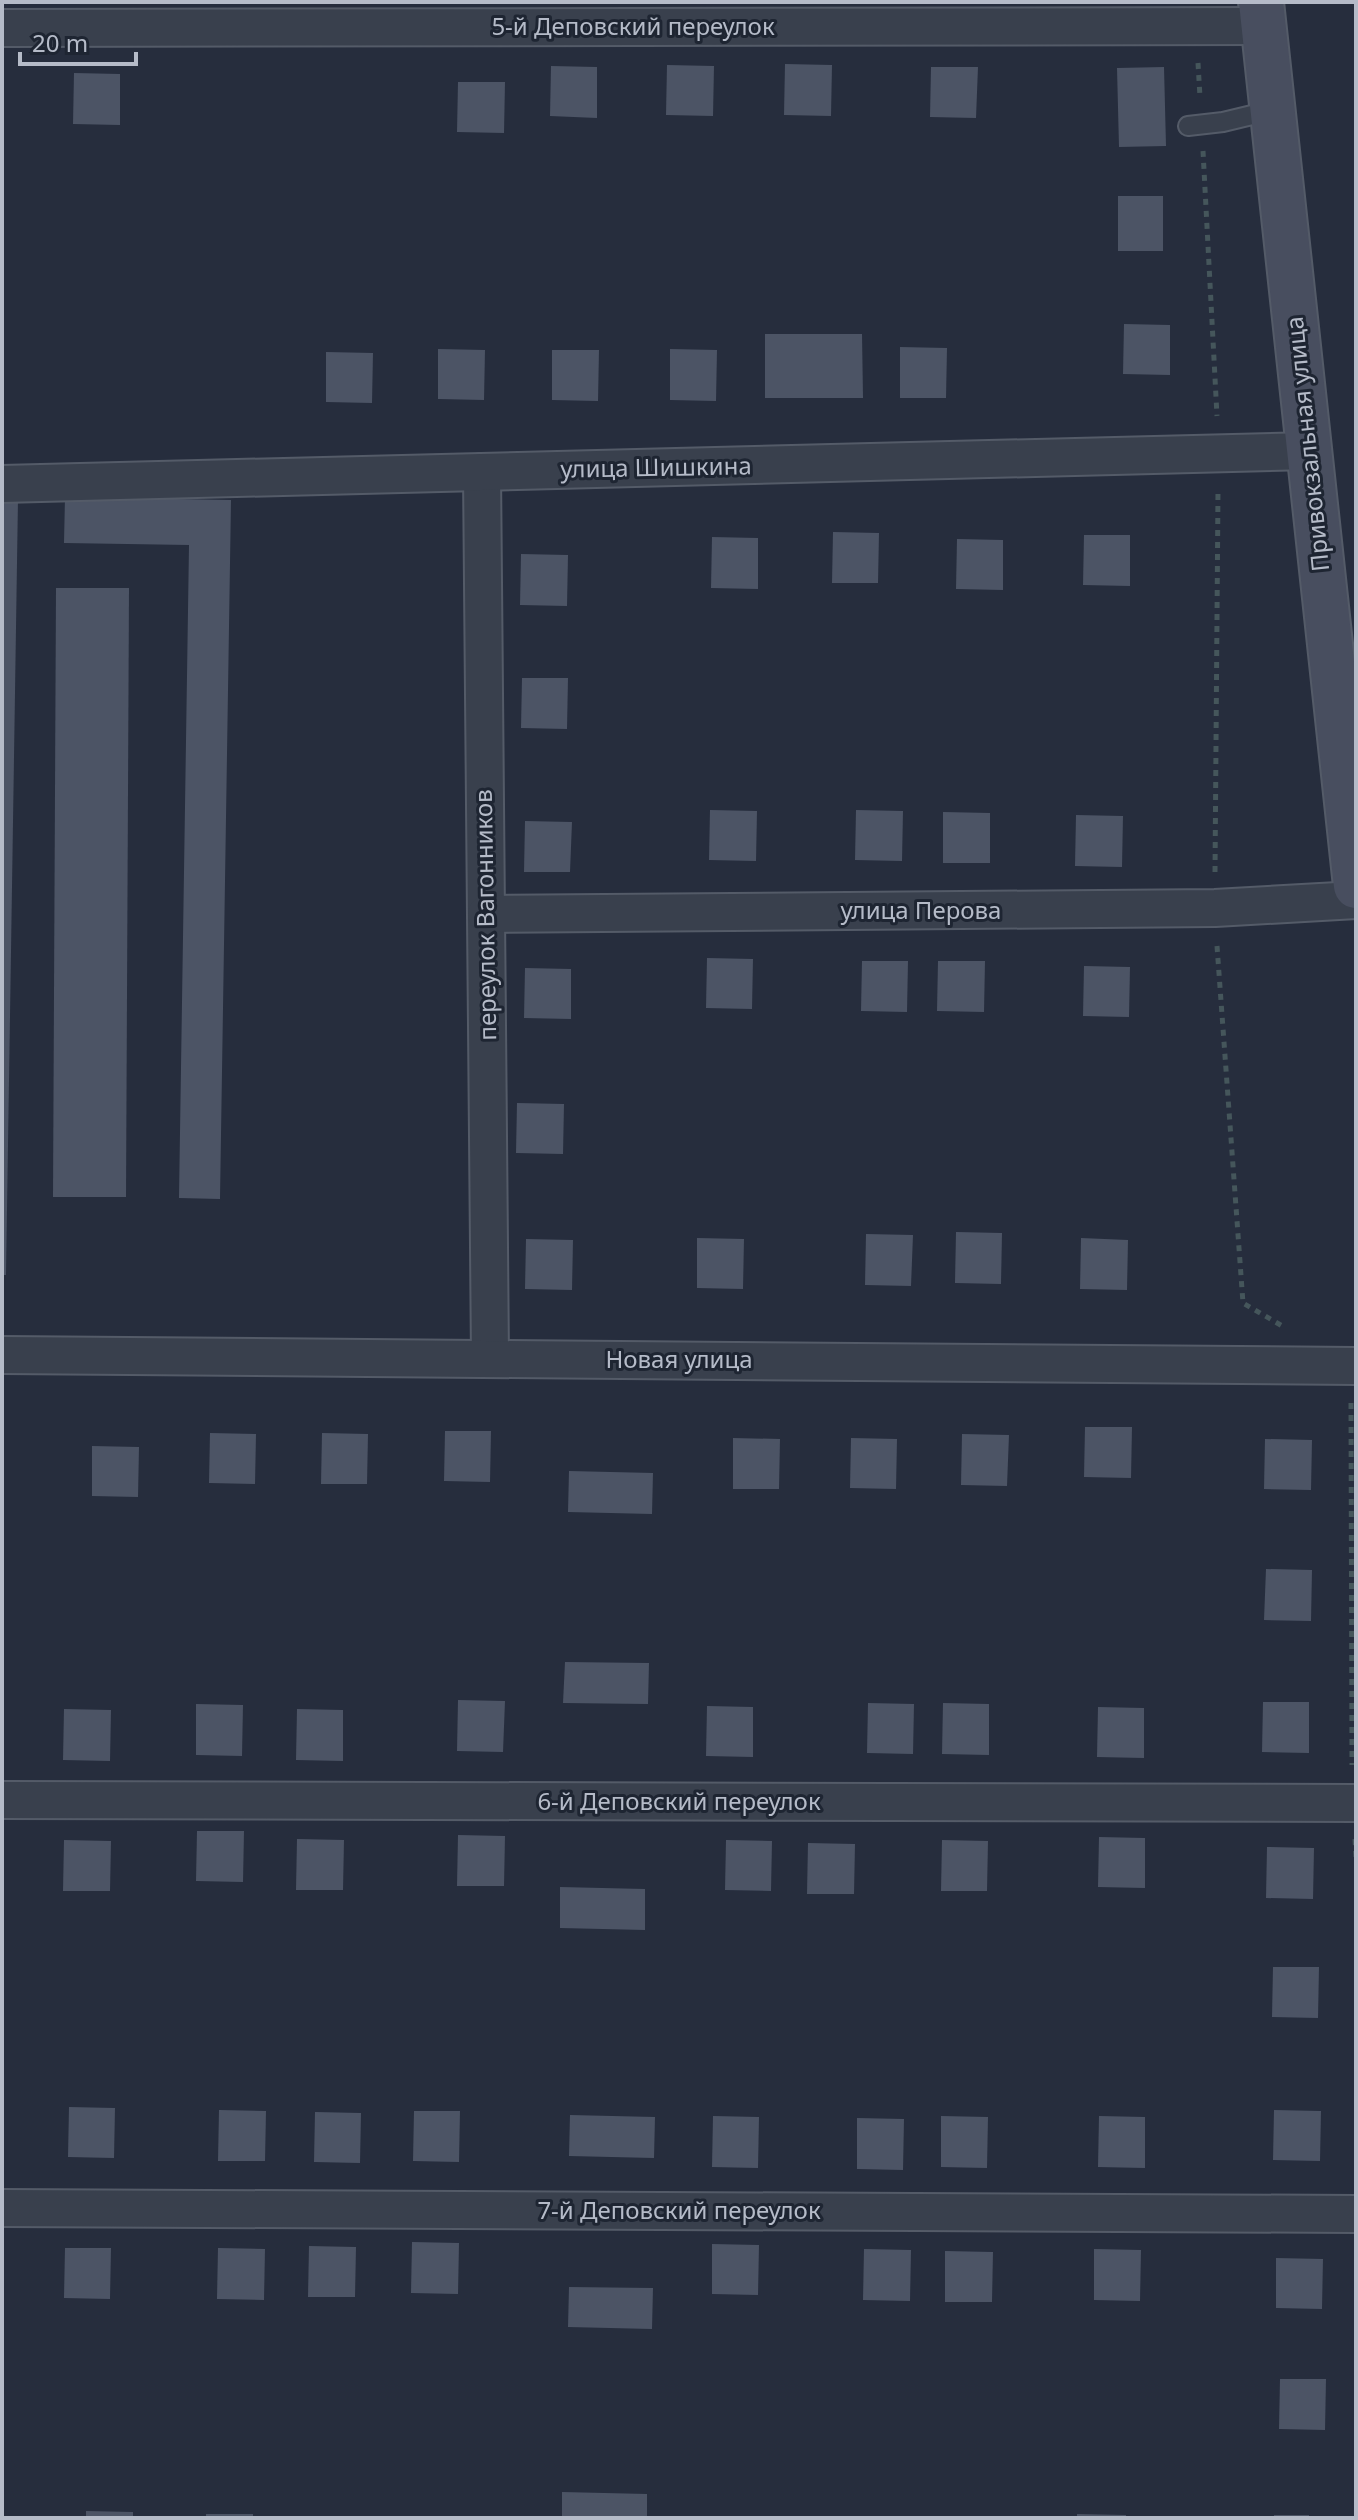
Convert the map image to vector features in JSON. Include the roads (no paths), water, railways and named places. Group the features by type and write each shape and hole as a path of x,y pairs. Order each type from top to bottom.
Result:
{"street":[{"name":"5-й Деповский переулок","path":"2,28 1262,14"},
{"name":"Привокзальная улица","path":"1262,14 1356,886"},
{"name":"улица Шишкина","path":"2,484 1309,451"},
{"name":"переулок Вагонников","path":"482,472 490,1358"},
{"name":"улица Перова","path":"486,914 1215,908 1356,900"},
{"name":"Новая улица","path":"2,1355 1356,1366"},
{"name":"6-й Деповский переулок","path":"2,1800 1356,1803"},
{"name":"7-й Деповский переулок","path":"2,2208 1356,2214"}],"lane":[{"path":"1188,126 1223,122 1273,110"}]}
